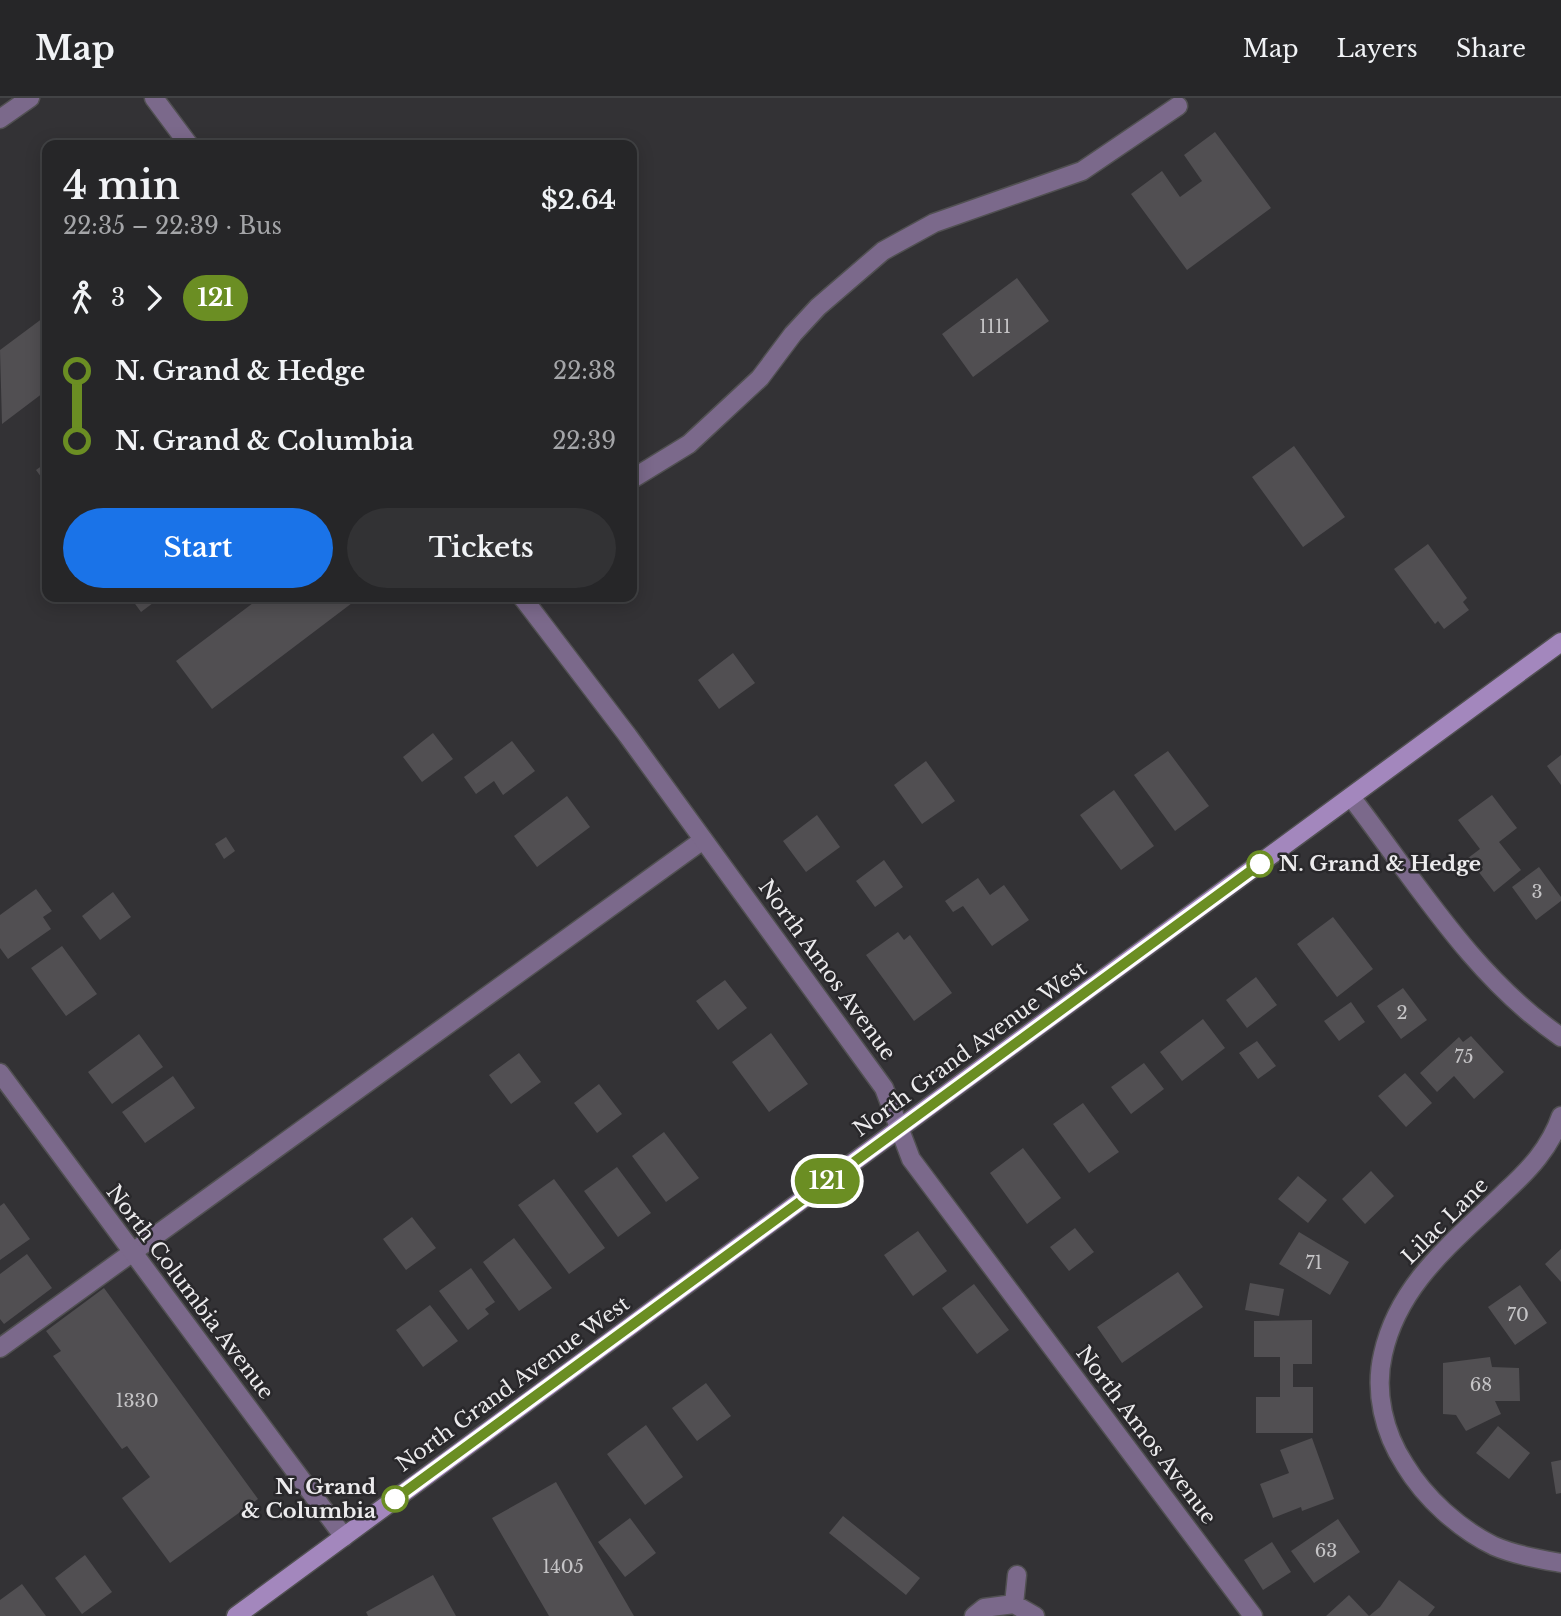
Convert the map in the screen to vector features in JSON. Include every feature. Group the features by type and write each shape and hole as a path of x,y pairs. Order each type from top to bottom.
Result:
{"main road":[{"name":"North Grand Avenue West","path":"237,1616 1561,642"}],"street":[{"path":"0,120 30,98"},
{"path":"154,98 185,140"},
{"path":"637,476 689,444 760,378 793,334 818,307 883,251 934,223 1082,171 1178,106"},
{"name":"North Amos Avenue","path":"526,602 884,1088 916,1167 1253,1616"},
{"path":"1351,797 1458,938 1493,979 1561,1037"},
{"path":"0,1348 703,840"},
{"name":"North Columbia Avenue","path":"0,1073 344,1537"},
{"name":"Lilac Lane","path":"1561,1116 1557,1129 1535,1163 1427,1267 1401,1302 1378,1372 1382,1408 1390,1438 1417,1486 1471,1532 1495,1546 1528,1557 1561,1563"},
{"path":"1014,1604 1017,1576"},
{"path":"974,1616 984,1608 1014,1604 1035,1616"}],"building":[{"path":"1215,132 1271,208 1187,270 1131,194 1162,171 1180,197 1202,181 1184,155"},
{"path":"1017,278 1049,321 973,377 942,334"},
{"path":"42,319 42,394 2,424 0,350"},
{"path":"1294,446 1345,517 1303,547 1252,477"},
{"path":"42,466 42,478 36,470"},
{"path":"1428,544 1467,598 1463,602 1469,610 1444,629 1438,621 1435,624 1394,569"},
{"path":"134,602 154,602 141,612"},
{"path":"254,602 353,602 212,709 176,661"},
{"path":"733,653 755,683 719,709 698,680"},
{"path":"433,733 453,759 422,782 403,757"},
{"path":"512,741 535,771 503,795 494,781 476,794 464,777"},
{"path":"1168,751 1209,806 1175,831 1134,775"},
{"path":"1561,755 1561,785 1547,766"},
{"path":"926,761 955,801 922,824 894,785"},
{"path":"1114,790 1154,846 1121,870 1080,815"},
{"path":"1492,795 1517,828 1499,842 1521,870 1494,892 1468,858 1480,849 1458,820"},
{"path":"567,796 590,827 537,867 514,836"},
{"path":"817,815 840,847 806,872 783,841"},
{"path":"226,837 235,851 224,859 215,844"},
{"path":"884,860 903,887 875,907 856,881"},
{"path":"1539,867 1561,897 1561,901 1536,920 1512,887"},
{"path":"978,878 990,895 1004,885 1029,920 992,946 963,906 953,912 945,901"},
{"path":"36,889 52,911 43,917 51,929 8,959 0,948 0,915"},
{"path":"113,892 131,917 100,940 82,916"},
{"path":"1333,917 1373,969 1337,997 1297,944"},
{"path":"898,932 904,940 910,935 952,993 914,1021 866,955"},
{"path":"62,946 97,994 66,1016 31,968"},
{"path":"1256,977 1277,1005 1247,1028 1226,1000"},
{"path":"725,980 747,1008 718,1030 696,1001"},
{"path":"1403,988 1427,1020 1401,1039 1377,1006"},
{"path":"1351,1002 1365,1022 1339,1041 1324,1021"},
{"path":"1203,1019 1225,1048 1182,1081 1160,1052"},
{"path":"771,1033 808,1084 769,1112 732,1062"},
{"path":"139,1034 163,1067 112,1104 88,1072"},
{"path":"1471,1036 1504,1072 1474,1099 1454,1076 1437,1092 1420,1073 1459,1037 1463,1042"},
{"path":"1257,1041 1276,1066 1258,1079 1239,1053"},
{"path":"519,1053 541,1082 511,1104 489,1075"},
{"path":"1144,1063 1164,1089 1131,1114 1111,1087"},
{"path":"1405,1073 1432,1103 1406,1127 1378,1096"},
{"path":"173,1076 195,1108 145,1143 122,1112"},
{"path":"599,1084 622,1114 597,1133 574,1103"},
{"path":"1083,1103 1119,1152 1089,1173 1053,1124"},
{"path":"664,1132 699,1178 666,1202 632,1156"},
{"path":"1023,1148 1061,1198 1027,1224 990,1173"},
{"path":"617,1167 651,1213 618,1237 584,1191"},
{"path":"1371,1171 1394,1196 1365,1224 1342,1199"},
{"path":"1298,1176 1327,1200 1308,1223 1278,1199"},
{"path":"554,1179 605,1248 569,1274 518,1205"},
{"path":"4,1203 30,1239 0,1260 0,1206"},
{"path":"412,1217 436,1248 406,1270 383,1239"},
{"path":"1075,1228 1094,1252 1069,1271 1050,1247"},
{"path":"918,1231 947,1271 913,1296 884,1255"},
{"path":"1299,1232 1349,1262 1330,1295 1279,1264"},
{"path":"514,1238 552,1288 519,1311 483,1262"},
{"path":"1561,1249 1561,1282 1545,1264"},
{"path":"27,1254 52,1288 4,1324 0,1319 0,1274"},
{"path":"471,1268 495,1302 485,1309 489,1314 468,1330 439,1291"},
{"path":"1178,1272 1203,1307 1122,1363 1097,1327"},
{"path":"1250,1283 1284,1289 1279,1316 1245,1310"},
{"path":"974,1284 1009,1330 977,1354 942,1308"},
{"path":"1520,1285 1547,1323 1515,1345 1488,1307"},
{"path":"104,1288 258,1499 170,1563 122,1498 150,1477 127,1446 122,1449 53,1356 61,1351 46,1331"},
{"path":"430,1305 458,1341 423,1367 396,1330"},
{"path":"1312,1320 1312,1364 1293,1364 1293,1387 1313,1387 1313,1433 1256,1433 1256,1397 1280,1397 1280,1357 1254,1357 1254,1321"},
{"path":"1490,1357 1492,1367 1519,1368 1520,1401 1495,1401 1501,1414 1466,1431 1456,1415 1443,1414 1443,1363"},
{"path":"706,1383 731,1416 697,1441 672,1408"},
{"path":"646,1425 683,1477 645,1505 607,1454"},
{"path":"1498,1426 1530,1453 1509,1479 1476,1453"},
{"path":"1312,1438 1334,1499 1302,1511 1301,1507 1273,1518 1260,1484 1289,1473 1280,1450"},
{"path":"1561,1460 1561,1493 1556,1494 1551,1462"},
{"path":"556,1482 634,1616 549,1616 492,1518"},
{"path":"843,1516 920,1578 906,1595 829,1533"},
{"path":"630,1518 656,1553 625,1577 598,1542"},
{"path":"1338,1519 1360,1552 1314,1583 1291,1551"},
{"path":"1272,1542 1291,1572 1263,1590 1244,1560"},
{"path":"85,1555 112,1592 82,1614 55,1578"},
{"path":"433,1575 456,1616 368,1616 366,1612"},
{"path":"1399,1580 1435,1607 1428,1616 1369,1616 1380,1607"},
{"path":"22,1584 46,1616 0,1616 0,1600"},
{"path":"1349,1595 1369,1616 1326,1616"}],"bus line":[{"name":"121","path":"395,1499 1260,864"}],"place":[{"name":"N. Grand & Hedge","path":"1260,864"},
{"name":"N. Grand & Columbia","path":"395,1499"}]}
